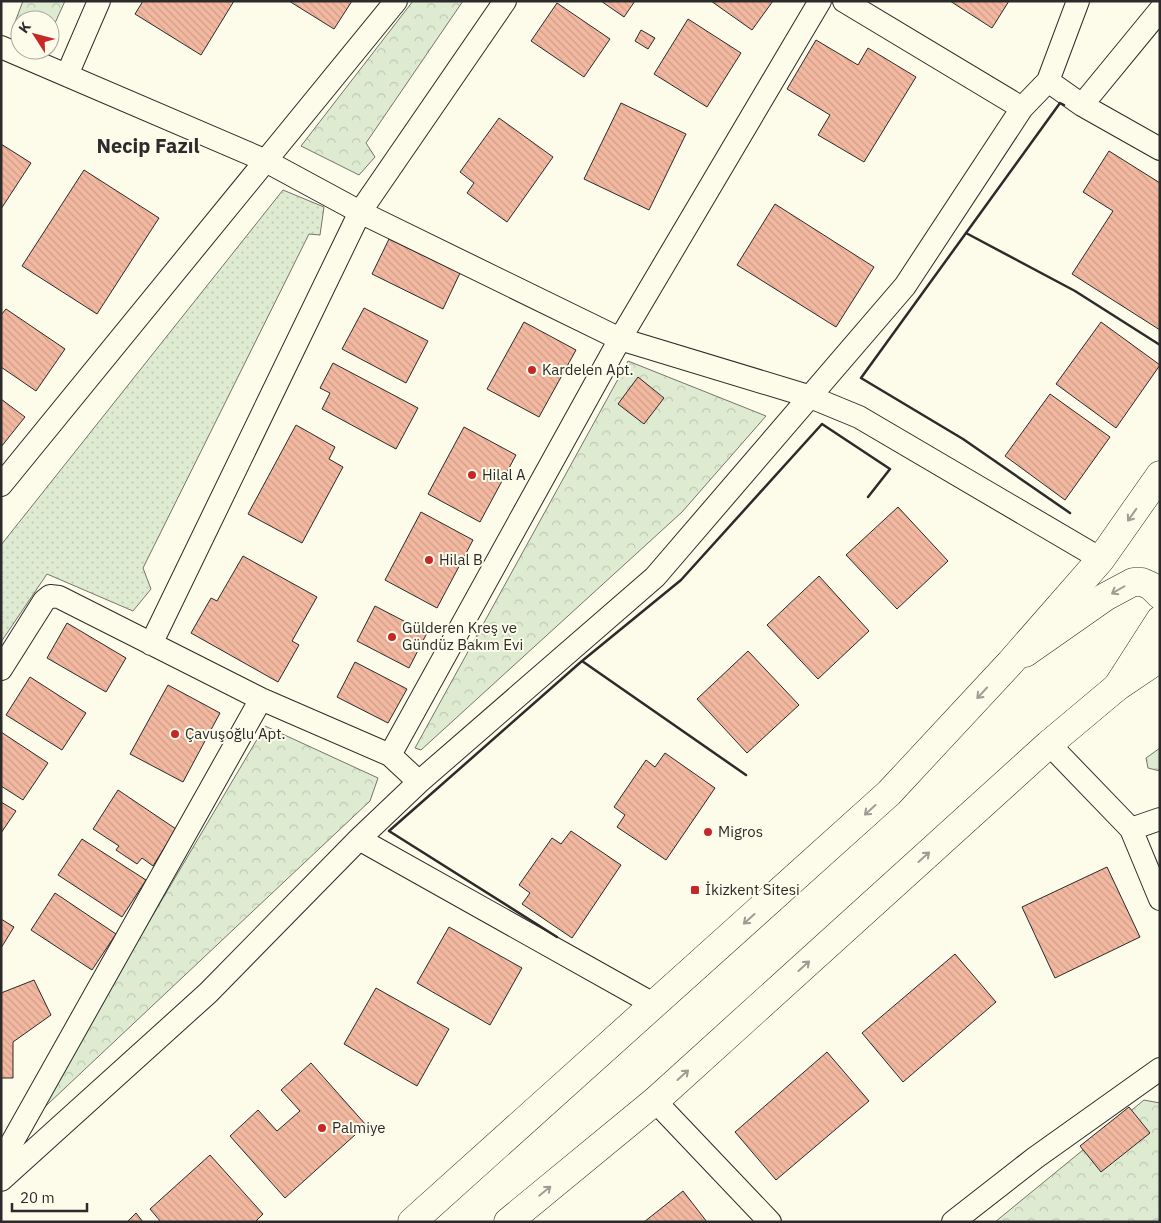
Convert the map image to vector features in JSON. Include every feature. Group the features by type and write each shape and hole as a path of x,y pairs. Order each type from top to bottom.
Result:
{"main road":[{"path":"412,1222 888,793 1010,663 1101,559 1160,475"},
{"path":"1010,663 1106,597 1133,582 1142,582 1151,586 1160,595"},
{"path":"1117,686 1160,620"},
{"path":"508,1222 655,1101 1049,744 1117,686 1160,658"},
{"path":"1117,686 1160,675"}],"street":[{"path":"67,75 99,1"},
{"path":"1,485 264,160 396,1"},
{"path":"151,644 360,212 505,1"},
{"path":"390,755 620,339 820,1"},
{"path":"844,1 1022,108"},
{"path":"1,1180 208,993 359,839 419,782 655,577 808,396 905,286 1022,108 1048,80 1078,1"},
{"path":"1082,105 1160,10"},
{"path":"1,48 264,160 360,212 620,339 808,396 859,417 1101,559"},
{"path":"1048,80 1082,105 1160,149"},
{"path":"1,669 44,601 50,596 59,597 261,699 390,755 419,782"},
{"path":"1,1162 261,699"},
{"path":"1049,744 1131,829 1160,899"},
{"path":"1131,829 1160,819"},
{"path":"359,839 654,1005"},
{"path":"953,1222 1035,1158 1160,1069"},
{"path":"655,1101 770,1222"}],"green space":[{"path":"23,1 65,1 60,12 60,10 20,10"},
{"path":"413,1 463,1 366,143 375,157 359,175 301,146"},
{"path":"283,190 324,207 320,235 309,234 143,568 151,589 133,611 47,574 1,642 1,545"},
{"path":"628,361 766,416 682,512 421,750 415,748"},
{"path":"265,726 378,778 370,801 32,1119"},
{"path":"1160,748 1160,771 1148,768 1146,758"},
{"path":"1144,1100 1160,1103 1160,1222 995,1222"}],"building":[{"path":"143,1 234,1 201,55 135,14"},
{"path":"289,1 352,1 334,29"},
{"path":"601,1 635,1 624,17"},
{"path":"711,1 773,1 752,30"},
{"path":"950,1 1009,1 992,28"},
{"path":"557,3 610,39 584,77 531,41"},
{"path":"688,19 741,53 707,107 654,74"},
{"path":"641,30 655,38 648,49 635,41"},
{"path":"816,40 858,65 868,48 916,77 864,162 818,135 830,115 787,89"},
{"path":"621,103 686,134 649,210 584,179"},
{"path":"499,118 553,157 507,222 467,193 474,183 460,172"},
{"path":"1,144 31,163 1,209"},
{"path":"1109,151 1160,183 1160,330 1072,274 1113,211 1083,192"},
{"path":"84,170 159,218 97,314 22,266"},
{"path":"775,204 874,267 836,327 737,265"},
{"path":"389,239 460,273 443,309 372,274"},
{"path":"364,308 428,341 406,383 342,349"},
{"path":"6,309 65,349 36,391 1,367 1,315"},
{"name":"Kardelen Apt.","path":"524,322 576,350 539,417 487,389"},
{"path":"1101,322 1160,365 1116,428 1056,384"},
{"path":"333,363 418,408 396,449 322,409 330,393 320,388"},
{"path":"638,377 664,398 644,424 618,404"},
{"path":"1050,394 1110,437 1065,500 1005,456"},
{"path":"1,399 25,417 1,447"},
{"path":"296,425 335,447 329,459 343,467 302,543 248,514"},
{"name":"Hilal A","path":"464,427 516,455 480,522 428,494"},
{"path":"898,507 948,561 897,609 846,555"},
{"name":"Hilal B","path":"421,512 473,540 437,608 385,580"},
{"path":"243,556 317,597 292,641 299,645 278,682 191,633 211,598 217,601"},
{"path":"819,576 869,631 818,679 767,625"},
{"name":"Gülderen Kreş ve Gündüz Bakım Evi","path":"375,606 427,633 409,668 357,641"},
{"path":"67,623 126,658 106,692 47,658"},
{"path":"748,651 799,705 747,753 697,699"},
{"path":"355,662 407,689 388,723 337,697"},
{"path":"30,677 86,713 62,750 6,715"},
{"name":"Çavuşoğlu Apt.","path":"168,685 220,713 183,782 130,754"},
{"path":"1,732 48,763 23,800 1,786"},
{"path":"665,753 715,788 666,860 617,827 625,815 614,807 646,760 655,767"},
{"path":"118,790 176,829 153,866 142,858 137,864 116,850 119,846 93,829"},
{"path":"1,802 16,811 1,833"},
{"path":"571,831 621,865 572,938 522,904 530,893 519,885 552,838 561,844"},
{"path":"82,839 146,880 122,917 58,875"},
{"path":"1107,867 1140,937 1055,978 1022,907"},
{"path":"55,893 116,934 92,970 31,930"},
{"path":"1,919 14,927 1,948"},
{"path":"449,927 522,968 490,1025 417,983"},
{"path":"955,954 996,1002 903,1082 862,1033"},
{"path":"34,980 51,1015 13,1042 13,1078 1,1078 1,993"},
{"path":"376,988 449,1029 417,1086 344,1044"},
{"path":"827,1052 869,1101 776,1180 735,1132"},
{"name":"Palmiye","path":"311,1063 366,1125 285,1198 230,1136 258,1110 277,1131 300,1111 281,1090"},
{"path":"1129,1107 1150,1133 1101,1172 1080,1146"},
{"path":"210,1155 263,1214 255,1222 161,1222 150,1209"},
{"path":"683,1191 707,1222 644,1222"},
{"path":"136,1213 143,1222 127,1222"}],"wall":[{"path":"966,233 1060,103 1064,105"},
{"path":"1070,513 963,439 861,378 966,233 1075,291 1160,345"},
{"path":"746,775 582,661 681,580 822,424 890,469 868,497"},
{"path":"557,937 389,831 582,661"}],"place":[{"name":"Kardelen Apt.","path":"532,370"},
{"name":"Hilal A","path":"472,475"},
{"name":"Hilal B","path":"429,560"},
{"name":"Gülderen Kreş ve Gündüz Bakım Evi","path":"392,637"},
{"name":"Çavuşoğlu Apt.","path":"175,734"},
{"name":"Migros","path":"708,832"},
{"name":"İkizkent Sitesi","path":"695,890"},
{"name":"Palmiye","path":"322,1128"}],"district":[{"name":"Necip Fazıl","path":"148,146"}]}
